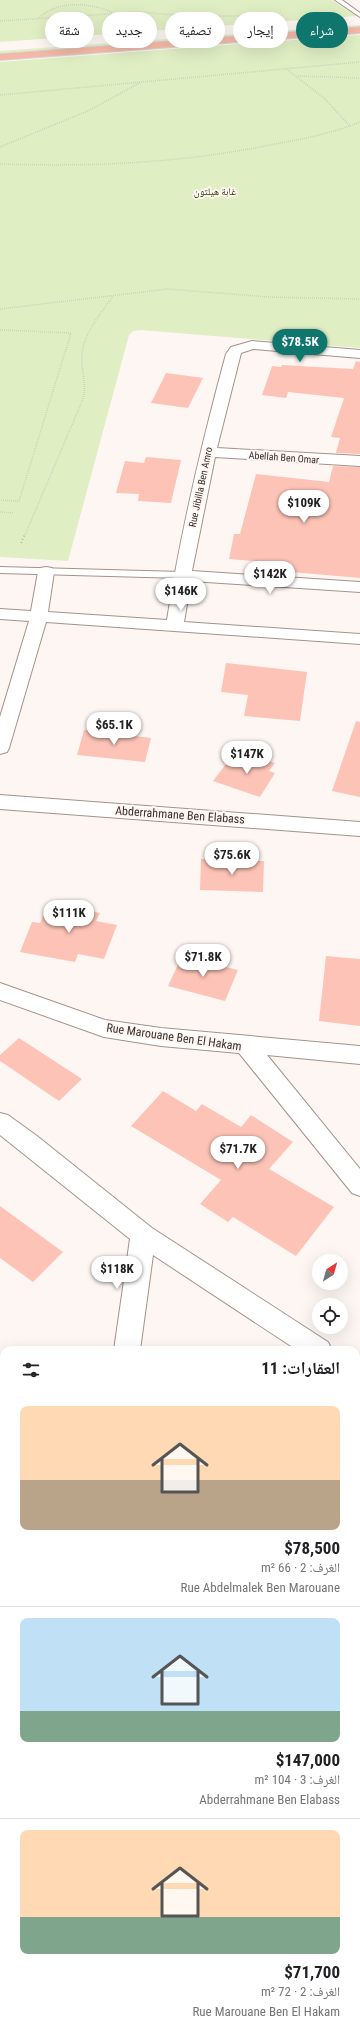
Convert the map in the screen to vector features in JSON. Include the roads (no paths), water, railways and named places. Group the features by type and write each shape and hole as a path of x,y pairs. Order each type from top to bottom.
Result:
{"main road":[{"path":"0,48 360,22"},
{"path":"0,57 360,30"}],"street":[{"name":"Rue Jibilla Ben Amro","path":"175,626 182,575 207,452 233,354 236,350 252,345 360,354"},
{"name":"Abellah Ben Omar","path":"207,452 360,461"},
{"path":"0,748 39,617 46,572"},
{"path":"182,575 360,587"},
{"path":"0,614 360,639"},
{"name":"Abderrahmane Ben Elabass","path":"0,802 360,829"},
{"name":"Rue Marouane Ben El Hakam","path":"0,991 55,1012 104,1028 161,1037 246,1046 360,1186"},
{"path":"246,1046 360,1055"},
{"path":"0,1122 29,1142 143,1235 313,1346"},
{"path":"128,1346 143,1235"}],"lane":[{"path":"338,0 360,15"},
{"path":"0,570 182,575"}],"park label":[{"name":"غابة هيلتون","path":"215,191"}]}
